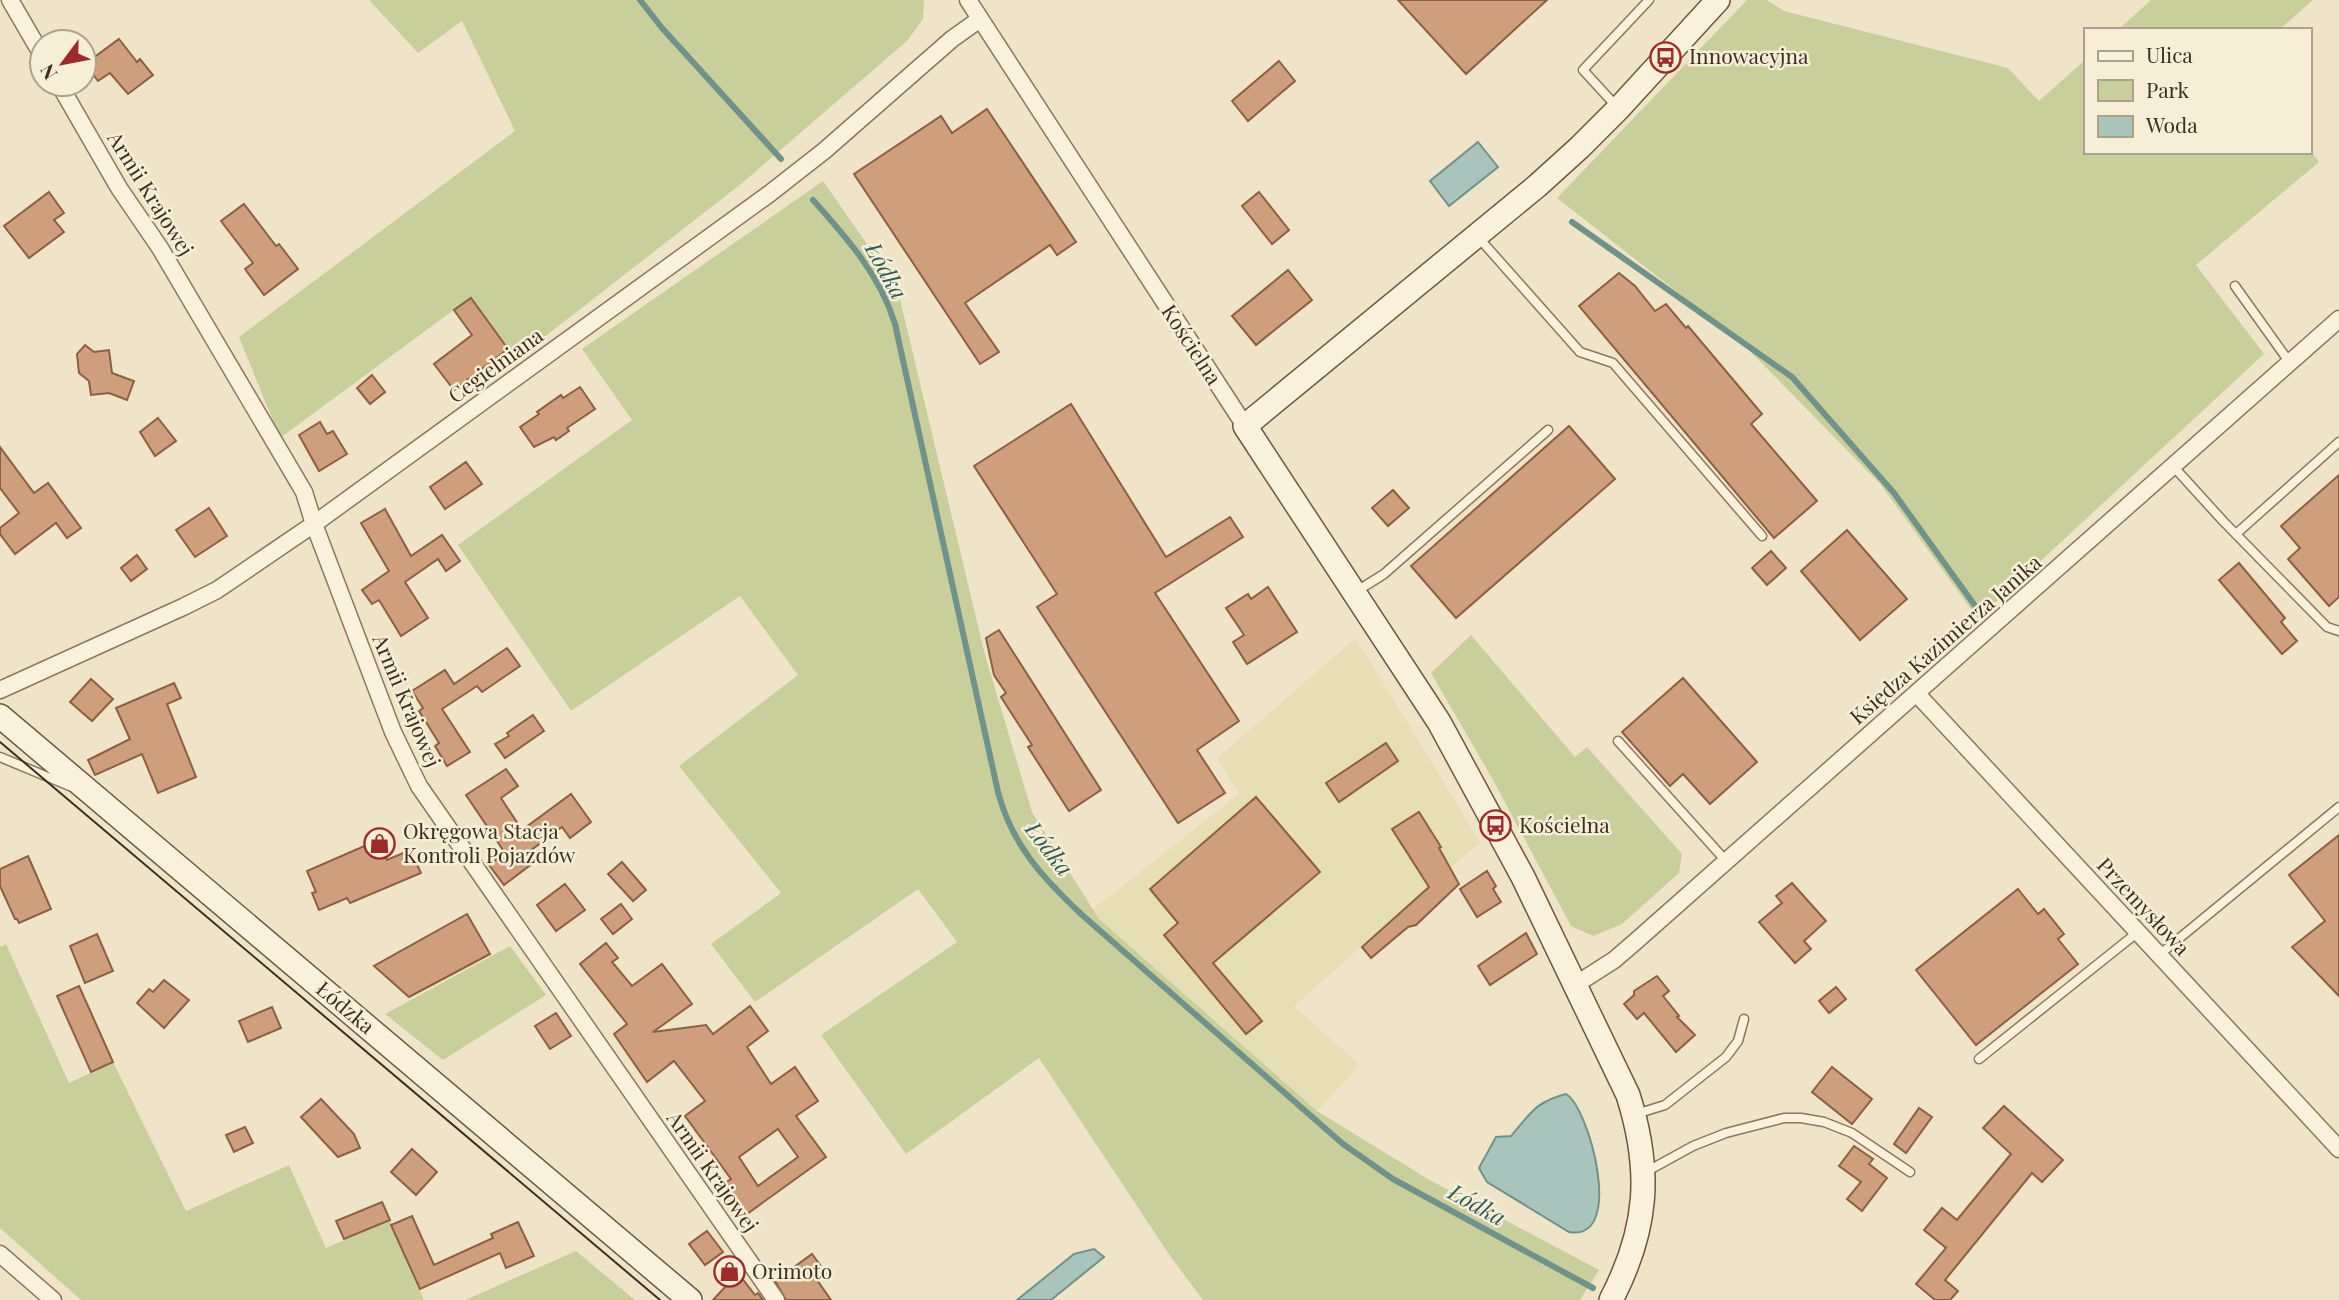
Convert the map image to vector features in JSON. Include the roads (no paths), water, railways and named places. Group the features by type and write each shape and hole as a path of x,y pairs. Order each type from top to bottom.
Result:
{"street":[{"path":"10,0 28,31"},
{"name":"Kościelna","path":"968,0 1445,733 1523,877 1628,1095 1644,1159 1640,1215 1633,1248 1611,1300"},
{"path":"1245,426 1580,147 1718,0"},
{"name":"Cegielniana","path":"0,690 201,598 314,524 769,194 824,151 952,39 980,19"},
{"name":"Armii Krajowej","path":"67,98 119,188 160,248 304,492 393,732 419,786 776,1300"},
{"name":"Księdza Kazimierza Janika","path":"1575,985 1614,960 2339,319"},
{"name":"Przemysłowa","path":"1917,694 2339,1149"},
{"name":"Łódzka","path":"0,716 690,1300"},
{"path":"0,1254 53,1300"}],"lane":[{"path":"1619,108 1583,70 1649,0"},
{"path":"1476,236 1580,352 1613,363 1762,536"},
{"path":"2235,286 2290,363"},
{"path":"1355,593 1384,575 1548,430"},
{"path":"2236,534 2339,442"},
{"path":"2174,466 2326,627 2339,631"},
{"path":"1618,741 1726,861"},
{"path":"0,757 97,797"},
{"path":"2159,955 2339,807"},
{"path":"1979,1059 2138,932"},
{"path":"1634,1114 1665,1105 1726,1057 1738,1041 1744,1019"},
{"path":"1644,1173 1693,1146 1726,1133 1784,1118 1824,1122 1852,1133 1910,1172"}],"water":[{"path":"1478,142 1498,167 1449,206 1430,181"},
{"path":"1566,1094 1575,1104 1584,1122 1592,1146 1598,1172 1599,1196 1596,1216 1586,1229 1569,1232 1487,1182 1479,1168 1496,1137 1511,1136 1540,1105"},
{"path":"1094,1249 1104,1257 1051,1300 1017,1300 1074,1254"}],"waterway":[{"name":"Łódka","path":"640,0 662,28 781,159"},
{"name":"Łódka","path":"813,200 850,243 871,273 881,289 895,324 998,792 1011,828 1030,859 1081,914 1343,1144 1393,1179 1593,1288"},
{"path":"1572,222 1792,377 1894,493 1978,610"}],"tram line":[{"path":"0,742 660,1300"}],"place":[{"name":"Innowacyjna","path":"1666,57"},
{"name":"Kościelna","path":"1496,826"},
{"name":"Okręgowa Stacja Kontroli Pojazdów","path":"380,844"},
{"name":"Orimoto","path":"729,1272"}]}
